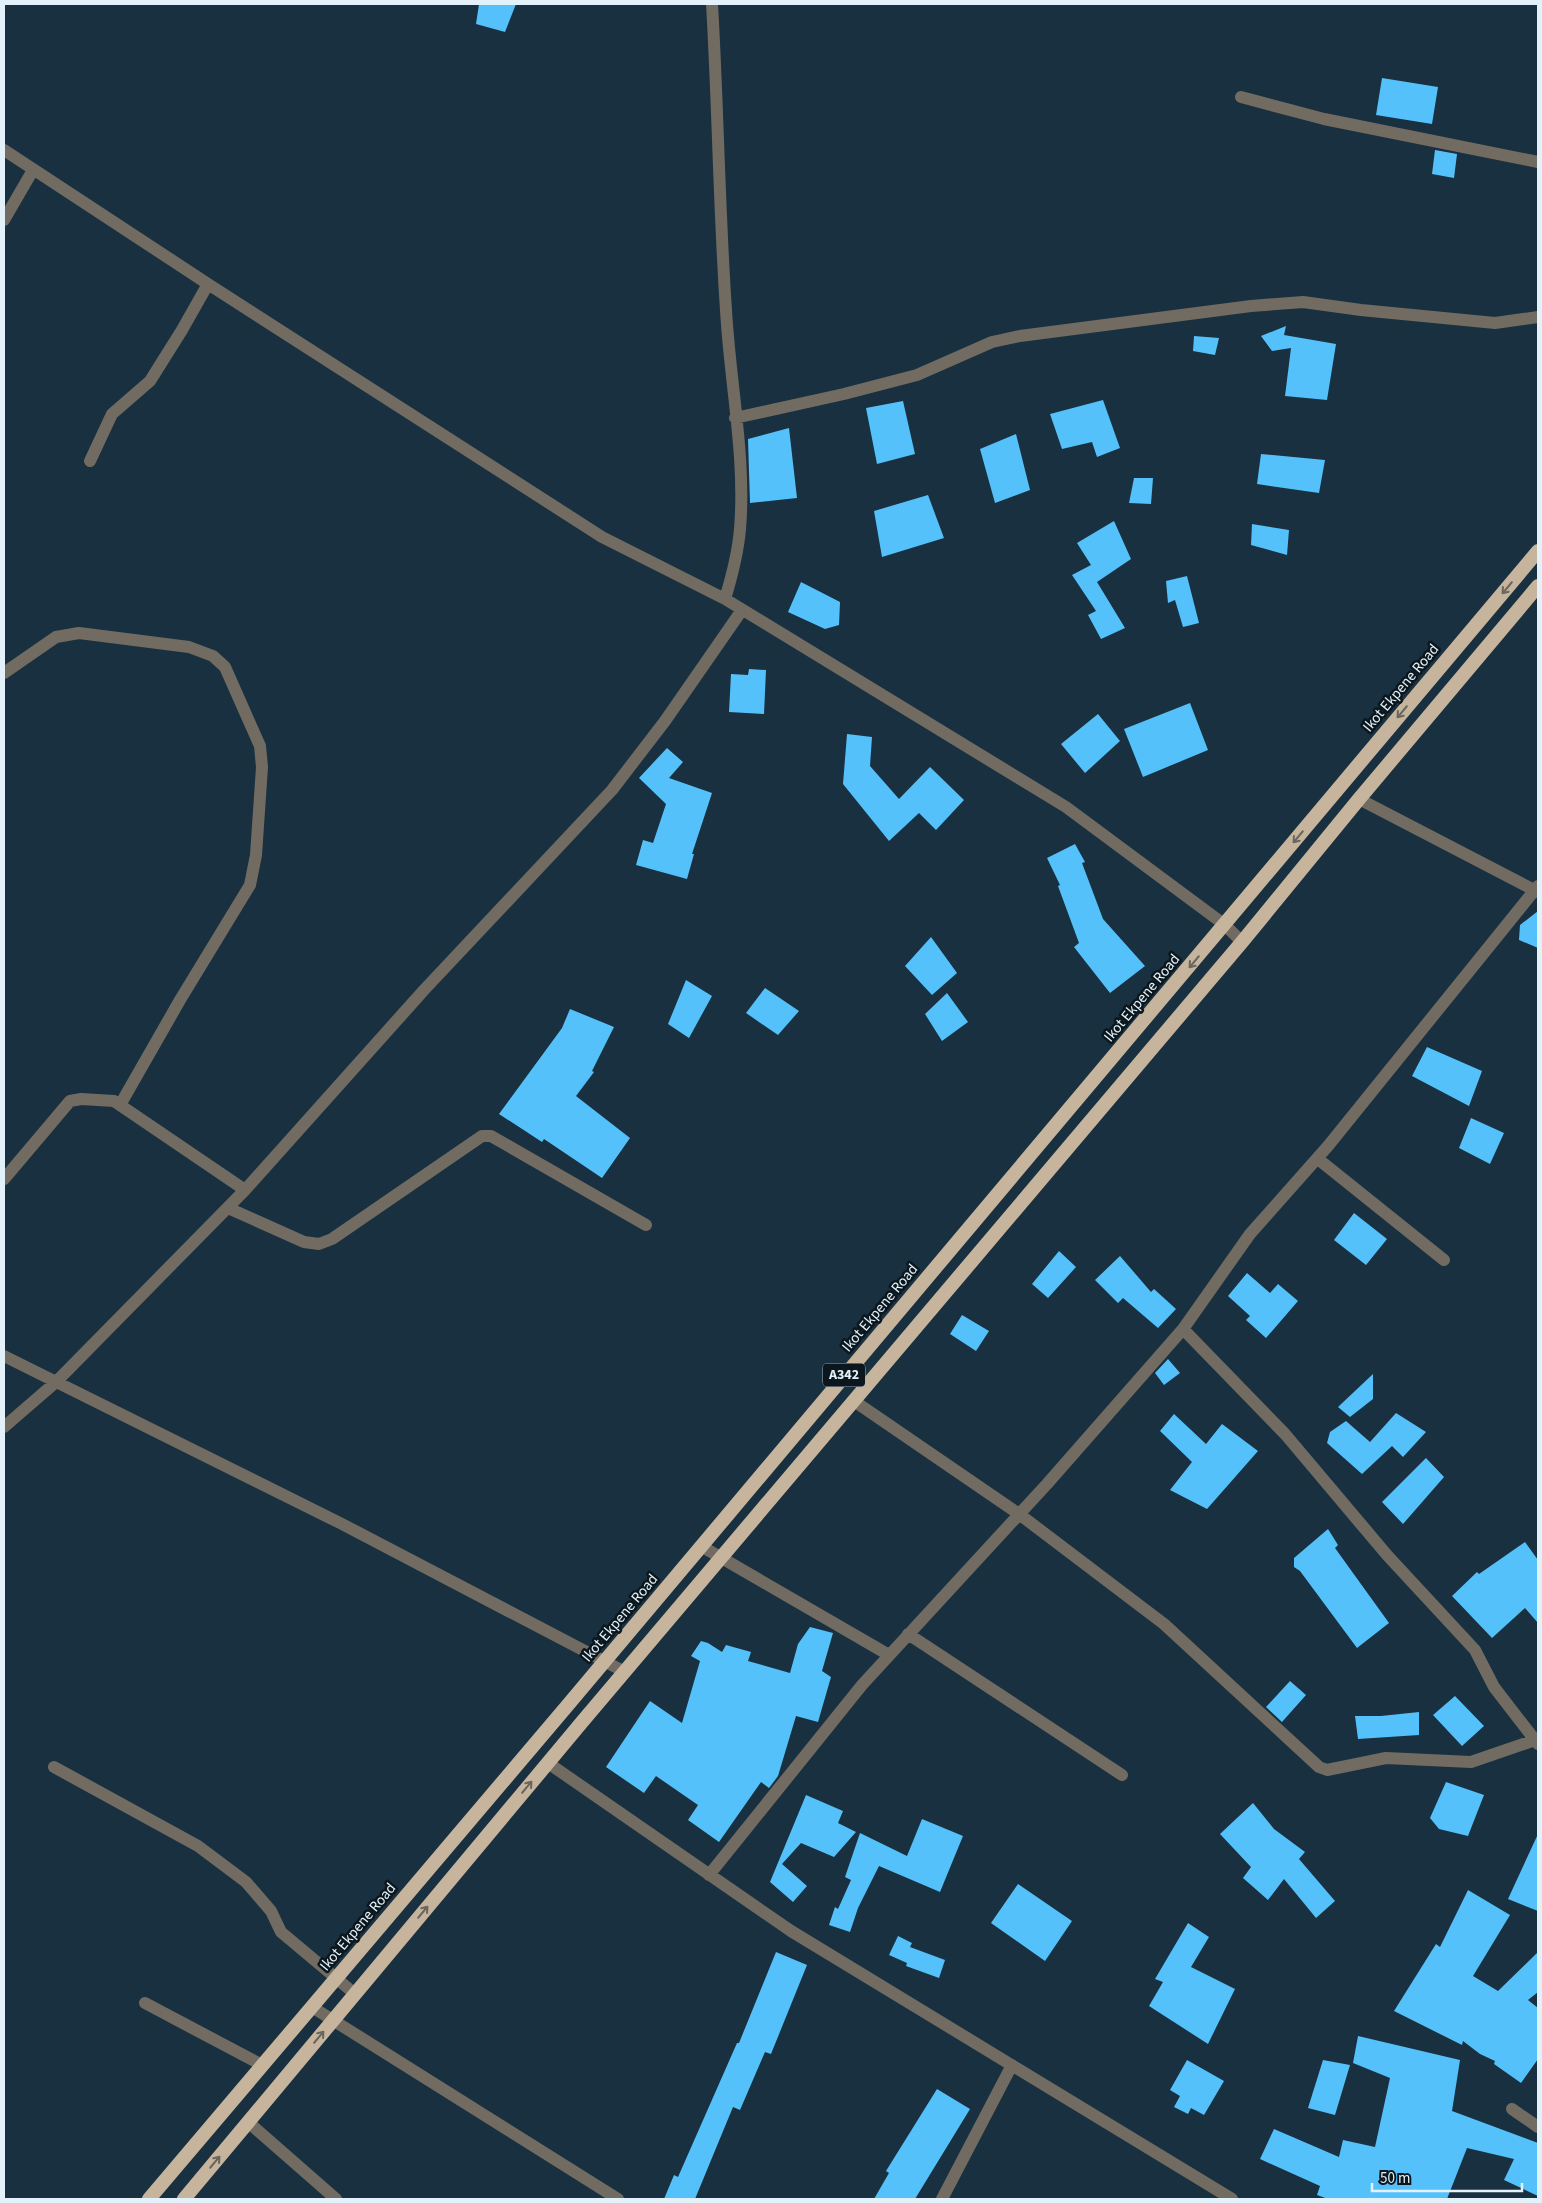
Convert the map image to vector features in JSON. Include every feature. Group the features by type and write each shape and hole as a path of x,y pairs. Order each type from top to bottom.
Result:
{"highway":[{"name":"Ikot Ekpene Road","path":"149,2199 604,1662 1538,551"},
{"name":"A342","path":"184,2199 624,1672 1242,942 1538,586"}],"street":[{"path":"712,4 716,67 720,221 728,346 742,490 740,530 735,566 725,599"},
{"path":"1241,98 1324,119 1538,162"},
{"path":"4,150 208,284 602,537 725,599 1066,807 1225,925 1242,942"},
{"path":"4,220 33,170"},
{"path":"90,462 112,414 150,381 208,284"},
{"path":"735,418 844,394 917,375 992,342 1020,336 1232,308 1303,302 1362,310 1496,323 1538,317"},
{"path":"4,1426 56,1382 228,1208 424,990 612,790 665,721 742,610"},
{"path":"4,673 56,637 79,633 189,647 214,656 225,667 260,746 262,767 256,855 250,885 180,1000 120,1105"},
{"path":"710,1875 862,1685 1019,1514 1182,1329 1250,1234 1318,1159 1537,890 1359,799"},
{"path":"4,1179 70,1101 81,1099 114,1100 245,1190"},
{"path":"228,1208 304,1242 318,1244 332,1239 482,1136 492,1136 646,1225"},
{"path":"1318,1159 1444,1260"},
{"path":"854,1401 1019,1514 1164,1624 1319,1767 1326,1770 1386,1758 1471,1762 1536,1742 1494,1687 1475,1650 1387,1555 1285,1434 1182,1329"},
{"path":"4,1356 340,1523 624,1672"},
{"path":"701,1546 889,1655"},
{"path":"908,1634 1122,1775"},
{"path":"548,1763 791,1931 1232,2199"},
{"path":"54,1767 198,1846 246,1882 271,1911 281,1932 355,1994"},
{"path":"145,2003 262,2065"},
{"path":"312,2007 618,2199"},
{"path":"942,2199 1012,2065"},
{"path":"1512,2109 1538,2127"},
{"path":"248,2122 336,2199"}],"building":[{"path":"479,4 516,4 505,32 476,24"},
{"path":"1382,78 1438,87 1432,124 1376,115"},
{"path":"1435,150 1457,154 1454,178 1432,174"},
{"path":"1286,326 1284,335 1336,344 1327,400 1285,396 1291,348 1272,351 1261,336"},
{"path":"1194,336 1219,338 1215,355 1193,351"},
{"path":"1103,400 1120,448 1097,457 1092,442 1062,449 1050,414"},
{"path":"903,401 915,454 877,464 866,408"},
{"path":"789,428 797,498 750,503 748,439"},
{"path":"1016,434 1030,490 995,503 980,449"},
{"path":"1261,454 1325,460 1319,493 1257,484"},
{"path":"1134,478 1153,478 1151,504 1129,503"},
{"path":"928,495 944,538 882,557 874,511"},
{"path":"1114,521 1131,559 1097,582 1125,628 1101,639 1088,615 1096,611 1072,575 1091,565 1077,543"},
{"path":"1252,524 1289,530 1287,555 1251,545"},
{"path":"1187,576 1199,623 1183,627 1175,600 1168,603 1166,581"},
{"path":"801,582 840,602 839,625 825,629 788,612"},
{"path":"749,669 766,670 764,714 729,712 731,674 748,675"},
{"path":"1190,703 1208,750 1143,777 1124,729"},
{"path":"1098,714 1120,741 1085,773 1061,744"},
{"path":"847,734 872,737 870,766 899,799 930,767 964,800 936,830 919,813 889,841 843,784"},
{"path":"667,748 683,762 669,778 712,793 692,854 694,854 687,879 636,865 643,840 653,843 666,804 639,778"},
{"path":"1075,844 1085,862 1082,863 1103,919 1145,966 1110,993 1074,947 1079,943 1058,886 1060,885 1047,858"},
{"path":"1538,911 1538,948 1519,940 1520,925"},
{"path":"931,937 957,973 932,995 905,966"},
{"path":"686,980 712,996 689,1038 668,1024"},
{"path":"765,988 799,1011 778,1035 746,1013"},
{"path":"947,993 968,1022 942,1041 925,1014"},
{"path":"570,1009 614,1027 592,1071 594,1072 576,1096 630,1138 602,1178 544,1139 542,1142 499,1114 562,1028"},
{"path":"1427,1047 1482,1071 1469,1106 1412,1076"},
{"path":"1471,1118 1504,1133 1490,1164 1459,1148"},
{"path":"1354,1213 1387,1239 1366,1265 1334,1240"},
{"path":"1059,1251 1076,1267 1048,1298 1032,1284"},
{"path":"1120,1256 1151,1292 1154,1289 1176,1309 1158,1328 1123,1298 1118,1303 1095,1280"},
{"path":"1247,1273 1270,1293 1278,1284 1298,1301 1266,1338 1246,1320 1250,1316 1228,1296"},
{"path":"962,1315 989,1331 976,1351 950,1334"},
{"path":"1168,1359 1180,1373 1164,1385 1155,1373"},
{"path":"1373,1374 1373,1399 1350,1417 1338,1407"},
{"path":"1396,1413 1426,1432 1403,1457 1392,1446 1362,1474 1327,1443 1330,1432 1346,1421 1370,1442"},
{"path":"1174,1414 1206,1444 1222,1424 1258,1451 1207,1509 1170,1490 1192,1462 1160,1431"},
{"path":"1426,1458 1444,1477 1403,1524 1382,1502"},
{"path":"1328,1529 1338,1545 1335,1548 1389,1623 1357,1648 1300,1571 1294,1567 1294,1558"},
{"path":"1525,1542 1538,1560 1538,1623 1525,1608 1492,1638 1452,1596 1477,1572 1479,1574"},
{"path":"810,1627 833,1633 822,1671 831,1677 818,1722 796,1716 778,1776 769,1788 761,1782 719,1842 688,1820 698,1805 656,1776 644,1793 606,1767 650,1701 682,1723 700,1661 691,1656 701,1641 722,1652 726,1645 751,1652 748,1661 790,1673 798,1644"},
{"path":"1290,1681 1306,1695 1282,1722 1266,1707"},
{"path":"1455,1696 1484,1726 1462,1746 1433,1715"},
{"path":"1419,1712 1419,1735 1358,1739 1355,1716 1381,1716"},
{"path":"1446,1782 1484,1795 1468,1836 1439,1829 1430,1818"},
{"path":"806,1795 843,1811 838,1823 856,1832 834,1857 801,1843 782,1864 807,1886 793,1902 770,1882"},
{"path":"1253,1803 1274,1829 1305,1852 1299,1859 1335,1901 1316,1918 1284,1879 1268,1900 1243,1878 1251,1867 1220,1834"},
{"path":"922,1819 963,1836 940,1892 879,1866 858,1908 850,1932 829,1925 835,1907 838,1909 851,1880 845,1877 860,1833 907,1856"},
{"path":"1538,1834 1538,1911 1508,1899"},
{"path":"1018,1884 1072,1921 1045,1961 991,1923"},
{"path":"1468,1890 1510,1915 1473,1976 1498,1991 1538,1952 1538,1992 1528,2000 1538,2008 1538,2059 1521,2083 1494,2064 1495,2061 1480,2054 1463,2041 1462,2045 1394,2011 1436,1944 1440,1947"},
{"path":"1188,1923 1209,1937 1191,1967 1235,1989 1208,2044 1149,2006 1163,1982 1155,1979"},
{"path":"898,1936 912,1943 910,1947 945,1960 939,1978 906,1966 907,1963 889,1955"},
{"path":"776,1952 807,1965 771,2054 765,2052 740,2110 733,2107 695,2199 664,2199 674,2175 678,2177 737,2043 739,2043"},
{"path":"1358,2036 1460,2060 1452,2111 1538,2143 1538,2196 1504,2180 1514,2159 1467,2148 1447,2199 1328,2199 1317,2195 1320,2186 1260,2159 1274,2129 1339,2157 1343,2140 1375,2147 1390,2078 1353,2063"},
{"path":"1187,2060 1224,2081 1204,2115 1191,2108 1188,2114 1174,2107 1180,2096 1170,2090"},
{"path":"1323,2060 1350,2065 1335,2115 1308,2108"},
{"path":"937,2089 970,2109 915,2199 874,2199 889,2173 886,2171"}]}
